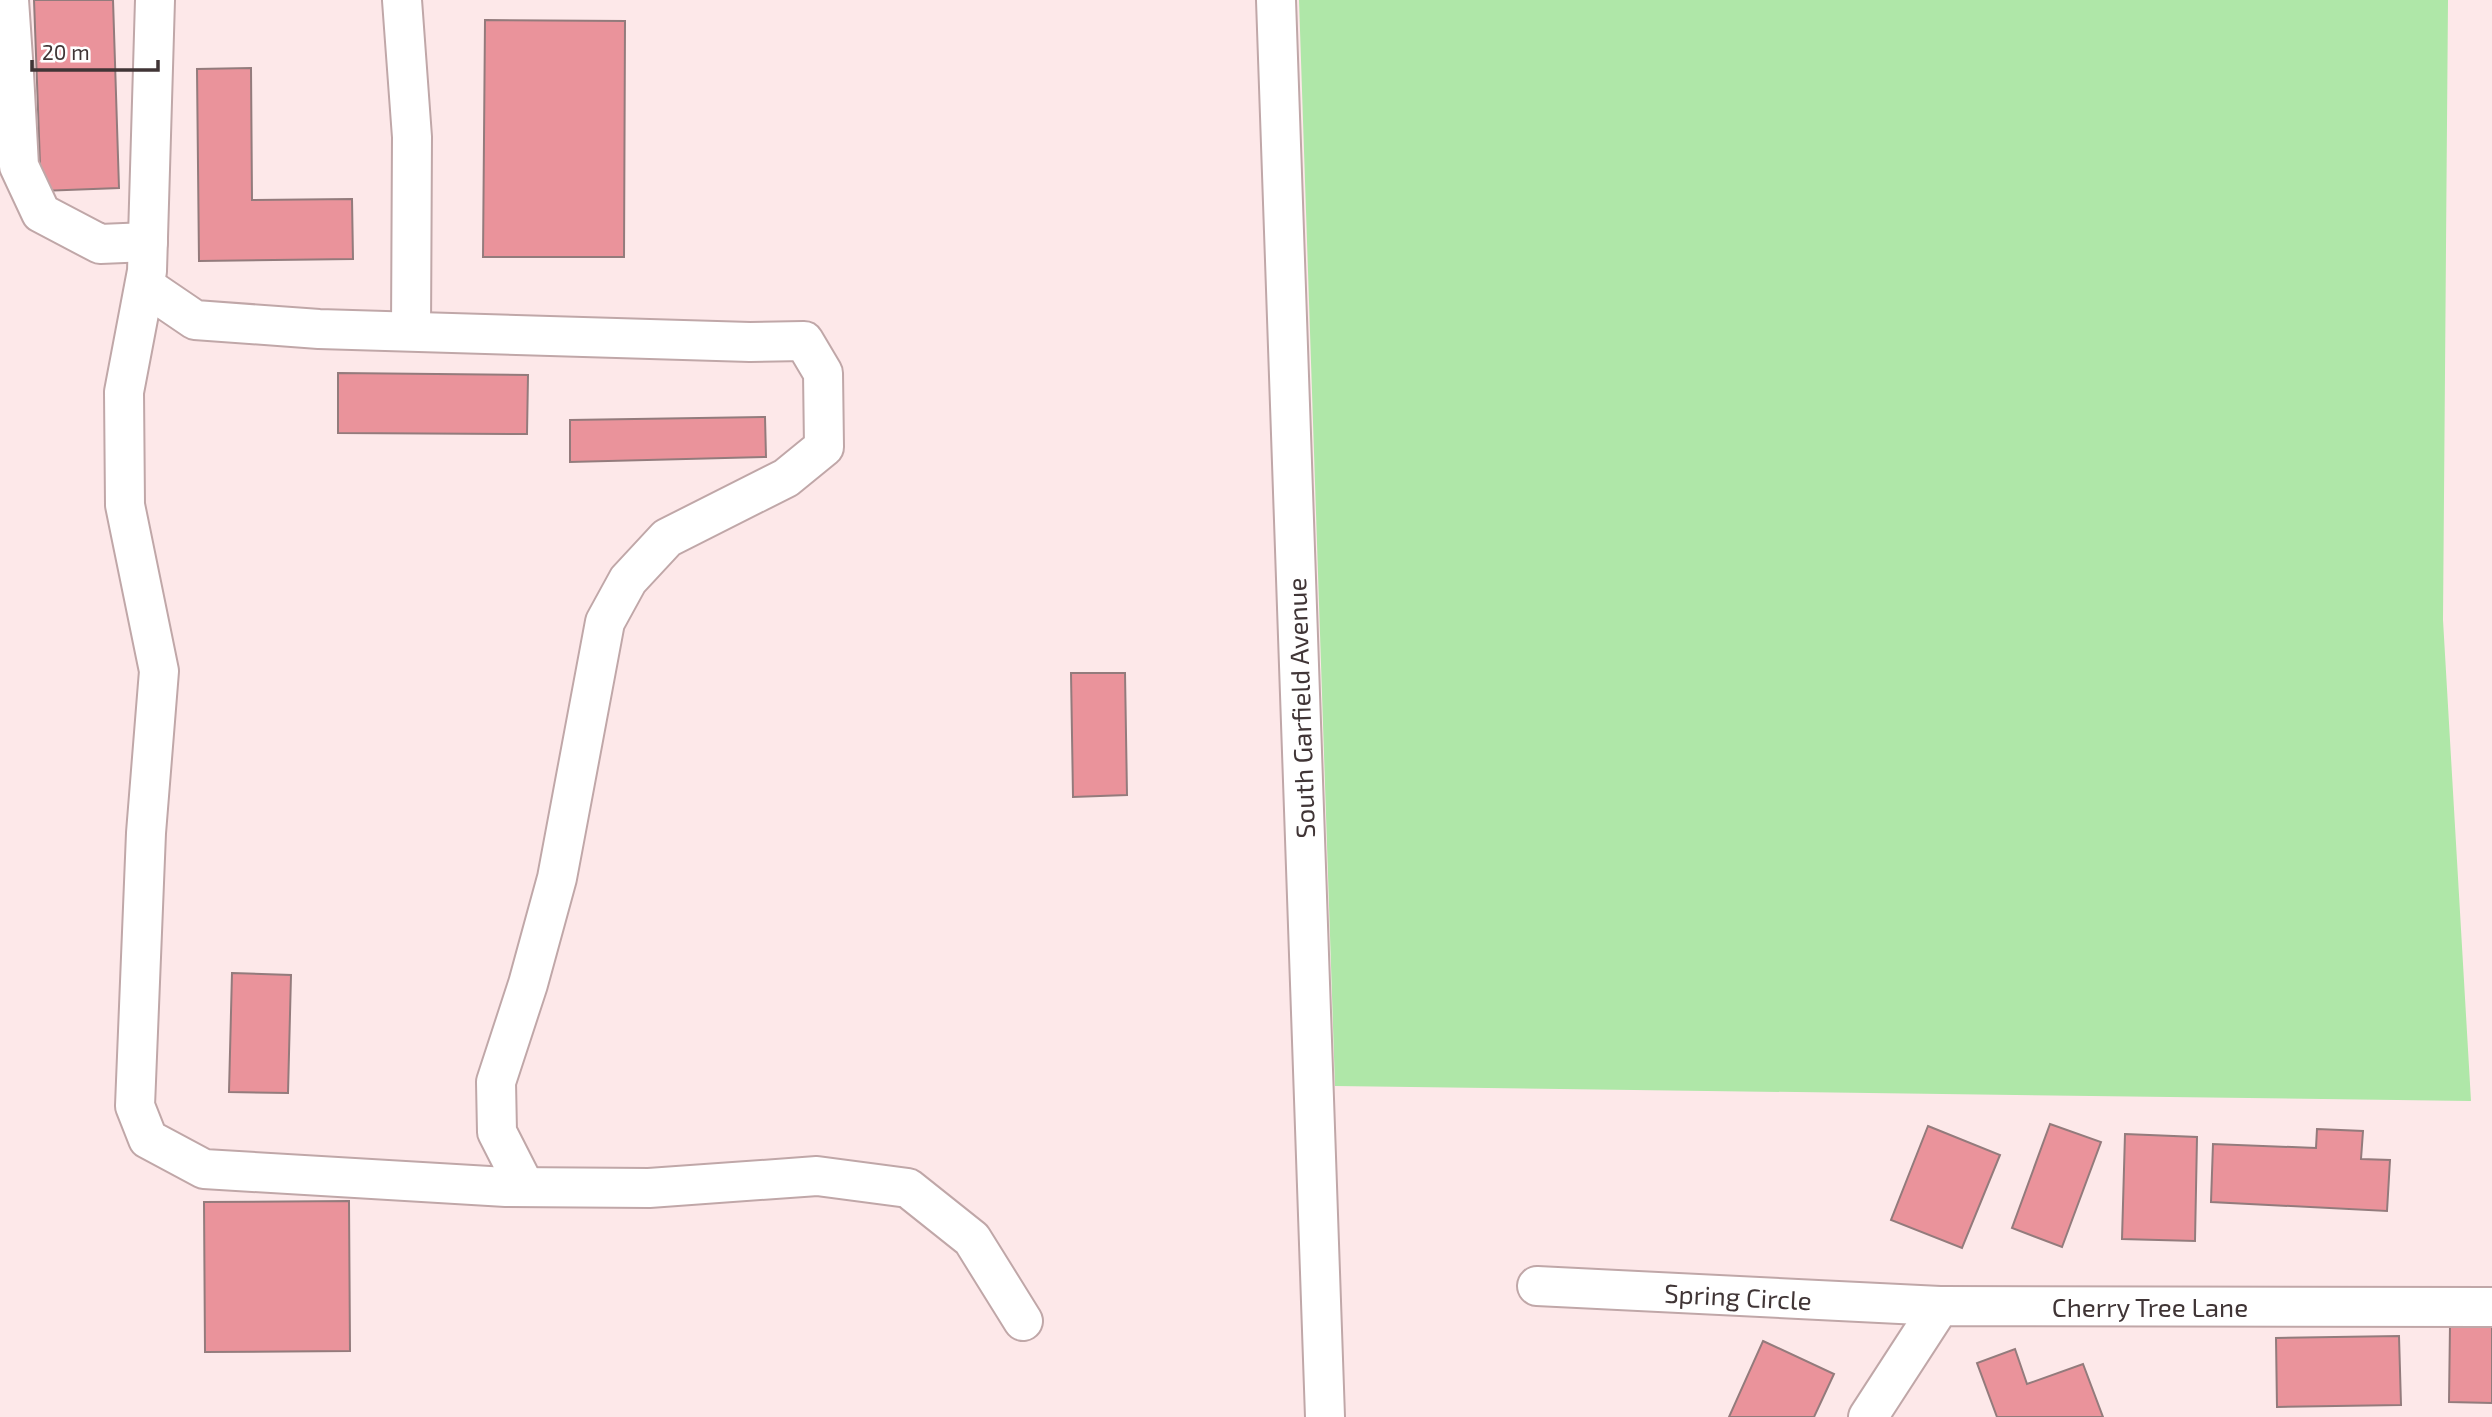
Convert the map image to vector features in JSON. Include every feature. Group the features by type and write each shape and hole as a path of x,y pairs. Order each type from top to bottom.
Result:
{"street":[{"path":"9,0 7,73 19,166 41,213 100,244 148,242"},
{"path":"155,0 145,286 124,392 125,505 159,671 146,833 135,1106 148,1139 204,1169 525,1187 649,1188 817,1176 908,1188 972,1239 1023,1321"},
{"path":"402,0 411,137 411,331"},
{"name":"South Garfield Avenue","path":"1276,0 1325,1417"},
{"path":"145,286 195,320 319,329 750,342 804,341 823,373 824,447 786,478 667,538 628,580 605,622 557,878 528,984 496,1082 497,1132 525,1187"},
{"name":"Spring Circle","path":"1537,1286 1940,1306"},
{"path":"1868,1417 1940,1306"},
{"name":"Cherry Tree Lane","path":"1940,1306 2492,1307"}],"green space":[{"path":"1299,0 2448,0 2443,620 2471,1101 1335,1086"}],"building":[{"path":"34,0 113,0 119,188 41,191"},
{"path":"485,20 625,21 624,257 483,257"},
{"path":"251,68 252,200 352,199 353,259 199,261 197,69"},
{"path":"338,373 528,375 527,434 338,433"},
{"path":"765,417 766,457 570,462 570,420"},
{"path":"1071,673 1125,673 1127,795 1073,797"},
{"path":"232,973 291,975 288,1093 229,1092"},
{"path":"2050,1124 2101,1142 2062,1247 2012,1228"},
{"path":"1928,1126 2000,1155 1962,1248 1891,1220"},
{"path":"2317,1129 2363,1131 2361,1159 2390,1160 2387,1211 2211,1202 2213,1144 2316,1148"},
{"path":"2125,1134 2197,1137 2195,1241 2122,1239"},
{"path":"349,1201 350,1351 205,1352 204,1202"},
{"path":"2450,1325 2492,1326 2492,1403 2449,1402"},
{"path":"2399,1336 2401,1405 2277,1407 2276,1338"},
{"path":"1763,1341 1834,1374 1814,1417 1729,1417"},
{"path":"2015,1349 2027,1384 2083,1364 2103,1417 1997,1417 1977,1363"}]}
